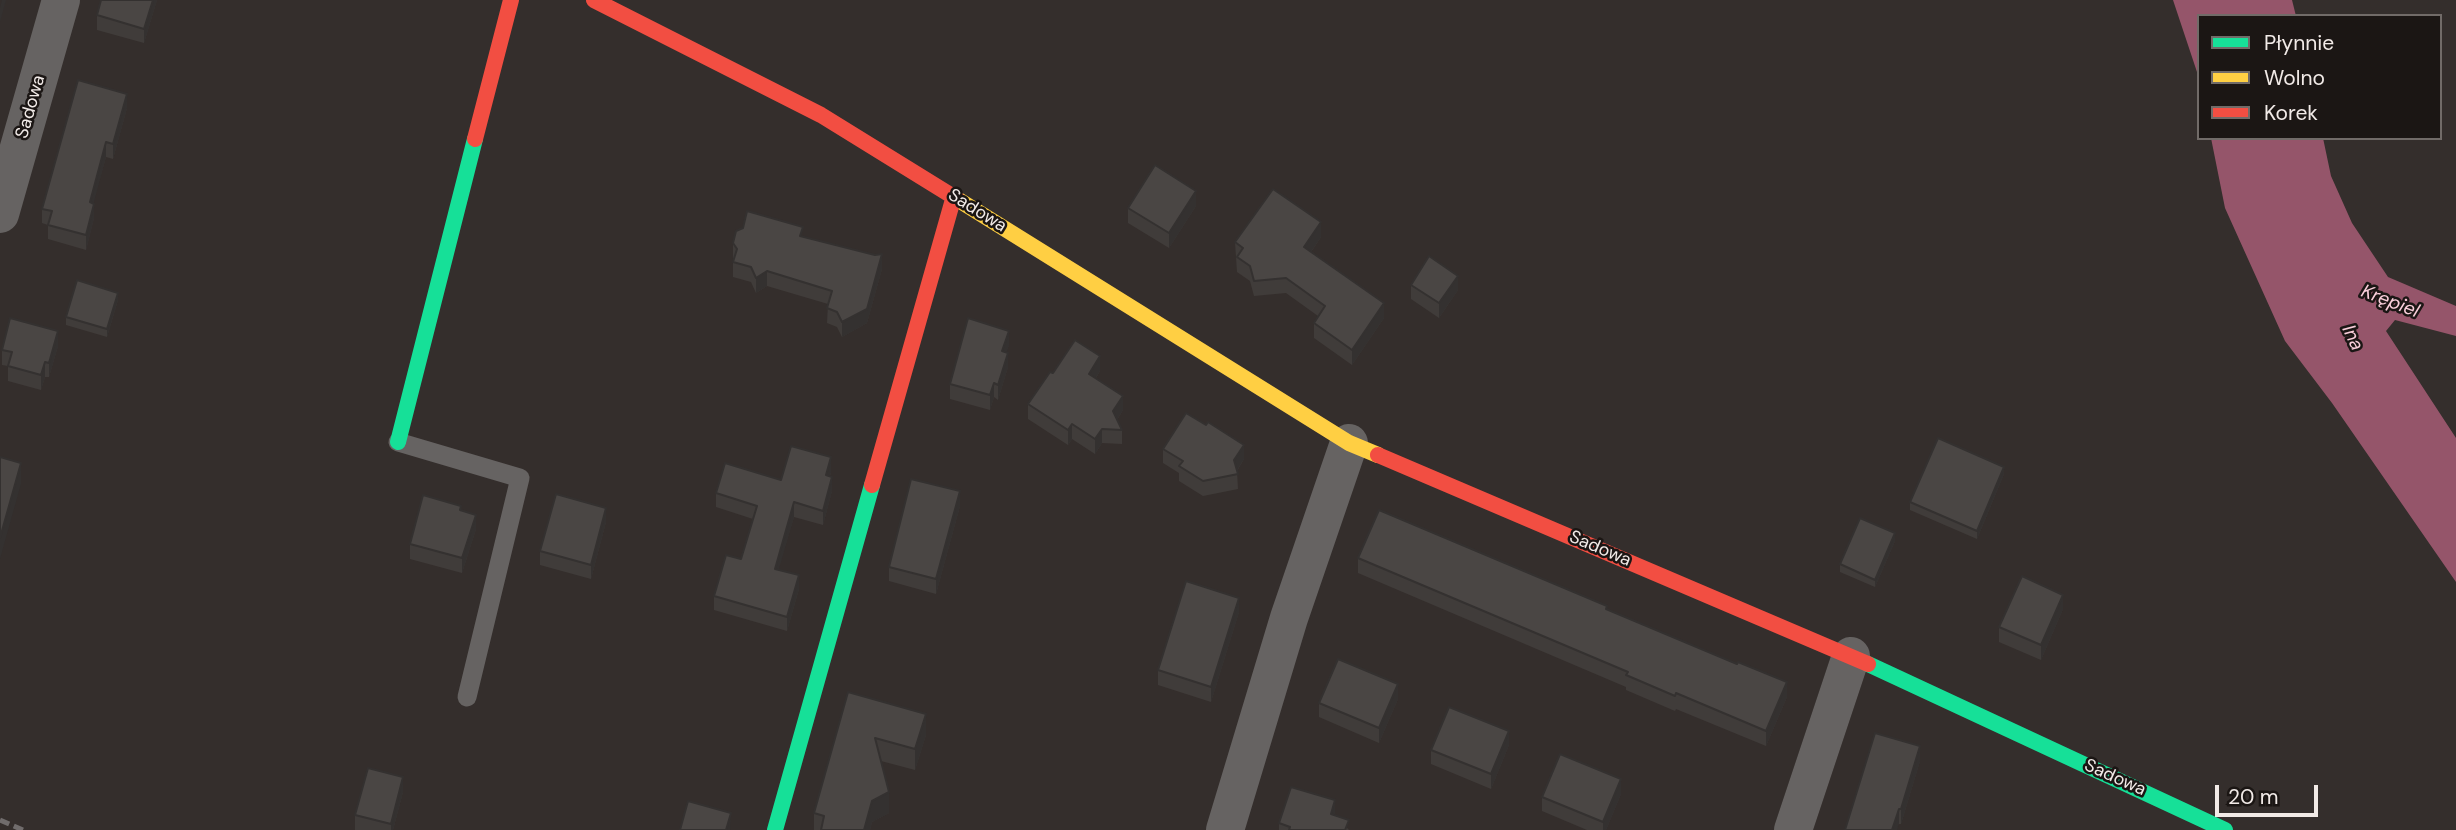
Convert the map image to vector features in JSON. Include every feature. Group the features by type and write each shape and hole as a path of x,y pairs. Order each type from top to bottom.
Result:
{"street":[{"name":"Sadowa","path":"0,214 61,0"},
{"path":"398,443 511,0"},
{"name":"Sadowa","path":"594,0 821,115 1349,443 1852,656 2225,830"},
{"path":"775,830 954,196"},
{"path":"1225,830 1289,618 1349,443"},
{"path":"1793,830 1852,656"}],"lane":[{"path":"398,443 520,478 467,697"}],"water":[{"path":"2173,0 2292,0 2296,14 2197,14 2197,72"},
{"path":"2211,140 2323,140 2331,176 2352,223 2388,277 2456,306 2456,336 2395,320 2386,331 2456,438 2456,582 2332,403 2285,341 2225,208"}],"building":[{"path":"101,0 153,0 144,29 97,15"},
{"path":"78,80 127,94 113,144 106,142 90,202 94,204 86,235 48,225 52,211 42,209"},
{"path":"1155,165 1196,191 1169,233 1128,208"},
{"path":"1273,189 1321,222 1304,247 1384,303 1352,350 1314,323 1325,306 1286,278 1254,281 1250,266 1237,257 1243,248 1235,242"},
{"path":"747,211 803,227 800,236 875,255 882,254 867,309 842,322 837,312 827,308 832,291 767,271 756,278 751,267 733,262 737,249 733,243 736,231 743,228"},
{"path":"1429,256 1458,276 1439,303 1411,285"},
{"path":"77,280 118,293 107,329 66,317"},
{"path":"10,318 58,331 49,363 45,362 41,375 8,366 12,352 2,350"},
{"path":"968,318 1009,331 1002,351 1008,353 998,385 994,383 990,395 950,384"},
{"path":"1075,340 1100,356 1089,374 1123,396 1113,411 1122,430 1102,429 1095,439 1072,424 1068,430 1028,404"},
{"path":"1186,413 1206,425 1208,422 1244,445 1234,460 1238,474 1203,481 1179,466 1183,461 1163,449"},
{"path":"1938,438 2004,467 1977,531 1910,502"},
{"path":"791,446 831,457 826,475 832,477 823,511 794,502 775,569 799,575 787,617 714,596 726,555 741,559 757,506 716,493 725,463 781,480"},
{"path":"0,457 21,463 0,538"},
{"path":"911,479 960,491 936,579 889,567"},
{"path":"556,494 606,508 591,565 540,551"},
{"path":"423,495 461,506 460,510 476,515 462,558 410,544"},
{"path":"1379,510 1607,606 1606,609 1787,682 1766,731 1676,693 1675,696 1626,675 1628,672 1358,558"},
{"path":"1860,518 1895,533 1875,580 1840,564"},
{"path":"2022,576 2063,595 2041,645 1999,627"},
{"path":"1186,581 1239,598 1211,687 1158,670"},
{"path":"1338,659 1398,684 1379,728 1319,703"},
{"path":"848,692 926,714 915,749 875,738 889,792 872,801 864,830 821,830 824,816 814,813"},
{"path":"1449,707 1509,731 1491,774 1431,750"},
{"path":"1875,733 1920,746 1901,809 1892,830 1845,830"},
{"path":"1560,754 1621,779 1603,822 1542,797"},
{"path":"368,768 403,777 391,824 355,815"},
{"path":"1291,787 1335,800 1331,814 1349,820 1345,830 1289,830 1290,827 1279,823"},
{"path":"688,801 731,813 726,830 680,830"}],"railway":[{"path":"0,820 23,830"}],"traffic: fast":[{"path":"398,442 475,139"},
{"path":"775,830 872,485"},
{"path":"1868,664 2225,830"}],"traffic: slow":[{"path":"957,199 1349,443 1378,455"}],"traffic: jam":[{"path":"475,139 511,0"},
{"path":"594,0 821,115 957,199"},
{"path":"872,485 954,196"},
{"path":"1378,455 1868,664"}],"water label":[{"name":"Krępiel","path":"2390,302"},
{"name":"Ina","path":"2352,338"}]}
